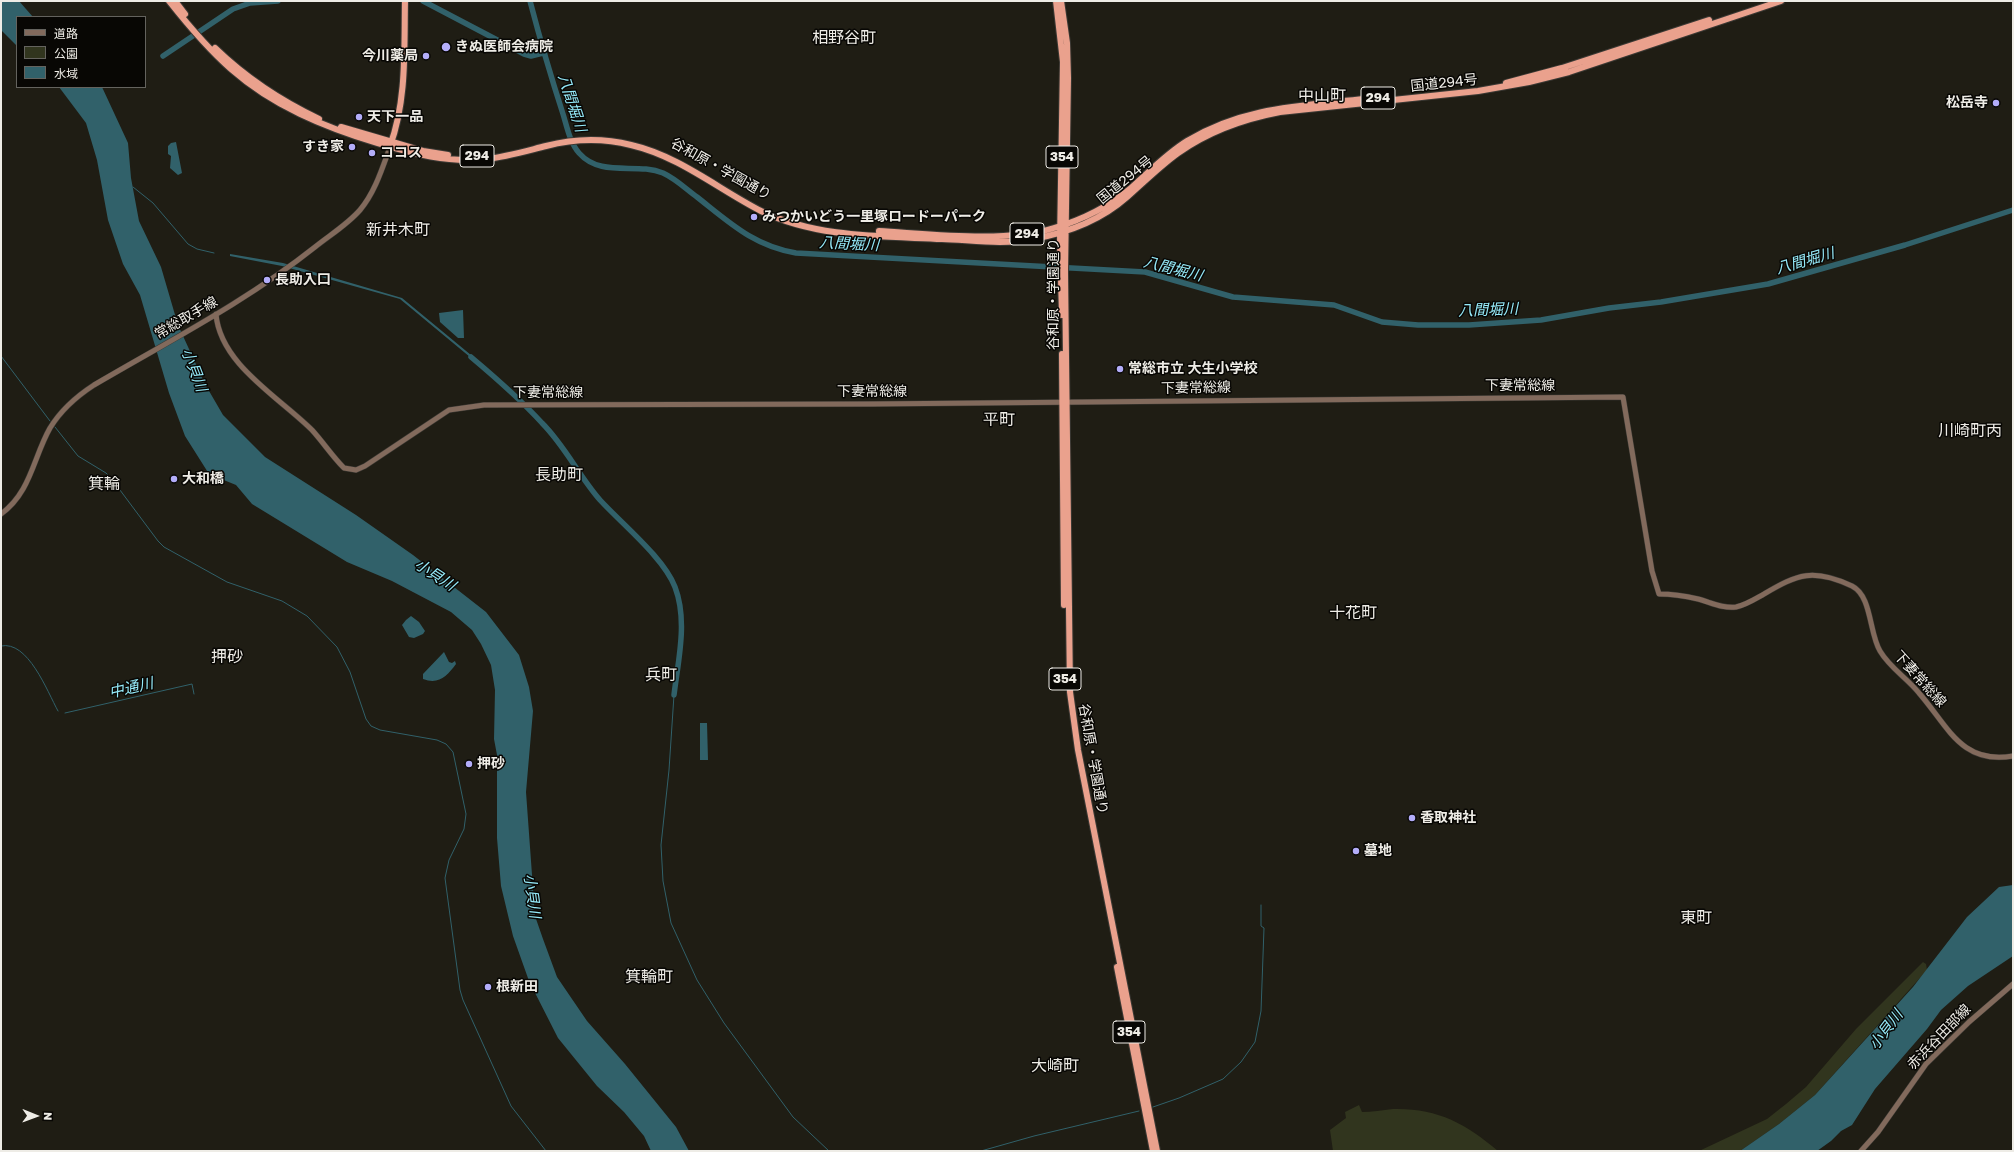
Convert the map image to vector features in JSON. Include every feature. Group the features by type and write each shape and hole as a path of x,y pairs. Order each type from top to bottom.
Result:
{"highway":[{"name":"谷和原・学園通り","path":"169,1 202,38 242,72 288,103 338,126 391,145 438,158 470,160 499,157 563,141 580,139 620,143 655,152 676,162 763,211 794,224 823,231 849,234 996,242 1022,241 1063,229 1064,653 1068,715 1078,773 1153,1151"},
{"name":"谷和原・学園通り","path":"175,1 193,27"},
{"path":"391,145 401,104 405,1"},
{"name":"354","path":"1056,1 1063,56 1063,229"},
{"name":"354","path":"1061,1 1068,78 1063,229"},
{"name":"国道294号","path":"1063,229 1114,201 1185,142 1205,131 1236,118 1281,107 1465,89 1511,82 1562,68 1768,1"},
{"name":"国道294号","path":"1063,229 1090,221 1113,208 1187,147 1207,135 1235,123 1280,112 1485,90 1529,82 1569,72 1781,1"},
{"name":"谷和原・学園通り","path":"1064,402 1068,646 1072,710 1081,765 1157,1151"}],"main road":[{"name":"常総取手線","path":"1,514 12,504 27,484 47,434 59,415 80,394 256,291 290,267 359,211 372,191 391,145"},
{"name":"下妻常総線","path":"214,315 220,332 232,355 311,430 344,468 356,470 366,466 451,409 484,405 1623,397 1652,571 1659,594 1686,597 1719,606 1735,607 1750,602 1803,575 1825,577 1850,585 1860,592 1864,598 1876,643 1887,661 1919,693 1949,732 1969,749 1983,756 1997,758 2013,756"},
{"name":"赤浜谷田部線","path":"1861,1151 1878,1132 1926,1064 1984,1007 2013,984"}],"green space":[{"path":"1923,962 1926,964 1927,970 1815,1095 1779,1124 1740,1151 1699,1151 1767,1119 1786,1104 1806,1087 1856,1029"},
{"path":"1359,1105 1362,1112 1409,1109 1437,1114 1474,1132 1498,1151 1333,1151 1330,1130 1346,1118 1345,1112"}],"water":[{"path":"1,1 19,1 32,16 16,16 16,45 1,30"},
{"name":"小貝川","path":"60,88 102,88 128,143 131,178 139,221 161,267 178,325 205,384 223,415 265,457 356,515 413,555 486,612 519,655 529,687 533,711 526,792 535,916 557,977 587,1021 625,1064 676,1127 689,1151 651,1151 644,1136 624,1112 597,1086 558,1038 529,981 513,936 501,886 497,838 497,755 494,739 495,690 491,665 481,644 472,630 451,612 392,581 347,562 252,504 236,485 209,474 185,436 169,393 140,295 123,264 108,220 97,160 86,123"},
{"path":"176,142 182,173 178,175 170,168 171,156 168,154 168,146 171,143"},
{"path":"230,254 283,263 402,298 477,360 476,362 400,299 282,266 230,256"},
{"path":"463,310 464,338 458,338 440,322 439,313"},
{"path":"411,616 419,622 425,631 423,634 414,638 409,637 402,625"},
{"path":"444,652 449,662 452,663 455,661 456,664 453,668 446,676 438,680 429,681 423,679 423,674"},
{"path":"700,723 707,723 708,760 700,760"},
{"name":"小貝川","path":"2013,885 2013,956 1968,986 1941,1010 1927,1029 1875,1089 1852,1125 1841,1131 1831,1141 1817,1151 1740,1151 1779,1124 1815,1095 1913,987 1967,917 1999,887"}],"waterway":[{"name":"八間堀川","path":"163,56 233,9 250,3 278,1"},
{"name":"八間堀川","path":"423,1 524,54 531,56 543,53"},
{"name":"八間堀川","path":"530,1 569,135 573,145 579,153 588,161 598,165 653,170 668,175 743,232 767,245 796,253 1145,272 1233,297 1334,305 1382,322 1418,325 1469,325 1541,320 1609,308 1661,302 1768,284 1905,245 2013,210"},
{"path":"133,187 153,203 188,244 197,249 214,253"},
{"path":"1,356 50,421"},
{"path":"471,357 534,414 565,451 592,491 642,542 670,576 679,600 681,613 680,655 674,695"},
{"path":"55,427 78,456 106,473 111,478 164,547 227,582 282,601 307,616 337,647 350,672 366,719 371,726 380,730 437,740 446,744 453,752 466,814 464,829 449,860 445,878 460,990 463,1000 511,1106 546,1151"},
{"name":"中通川","path":"1,646 11,646 20,651 28,659 36,669 58,711"},
{"name":"中通川","path":"65,713 192,684 194,694"},
{"path":"674,695 669,770 661,845 663,881 671,923 697,980 724,1023 793,1117 829,1151"},
{"path":"1153,1107 1179,1098 1223,1079 1241,1062 1255,1042 1261,1011 1264,928 1261,926 1261,905"},
{"path":"981,1151 1034,1136 1139,1111"}],"place":[{"name":"きぬ医師会病院","path":"446,47"},
{"name":"今川薬局","path":"426,56"},
{"name":"松岳寺","path":"1996,103"},
{"name":"天下一品","path":"359,117"},
{"name":"すき家","path":"352,147"},
{"name":"ココス","path":"372,153"},
{"name":"みつかいどう一里塚ロードーパーク","path":"754,217"},
{"name":"長助入口","path":"267,280"},
{"name":"常総市立 大生小学校","path":"1120,369"},
{"name":"大和橋","path":"174,479"},
{"name":"押砂","path":"469,764"},
{"name":"香取神社","path":"1412,818"},
{"name":"墓地","path":"1356,851"},
{"name":"根新田","path":"488,987"}],"district":[{"name":"相野谷町","path":"844,38"},
{"name":"中山町","path":"1322,96"},
{"name":"新井木町","path":"398,230"},
{"name":"平町","path":"999,420"},
{"name":"川崎町丙","path":"1970,431"},
{"name":"長助町","path":"559,475"},
{"name":"箕輪","path":"104,484"},
{"name":"十花町","path":"1353,613"},
{"name":"押砂","path":"227,657"},
{"name":"兵町","path":"661,675"},
{"name":"東町","path":"1696,918"},
{"name":"箕輪町","path":"649,977"},
{"name":"大崎町","path":"1055,1066"}]}
